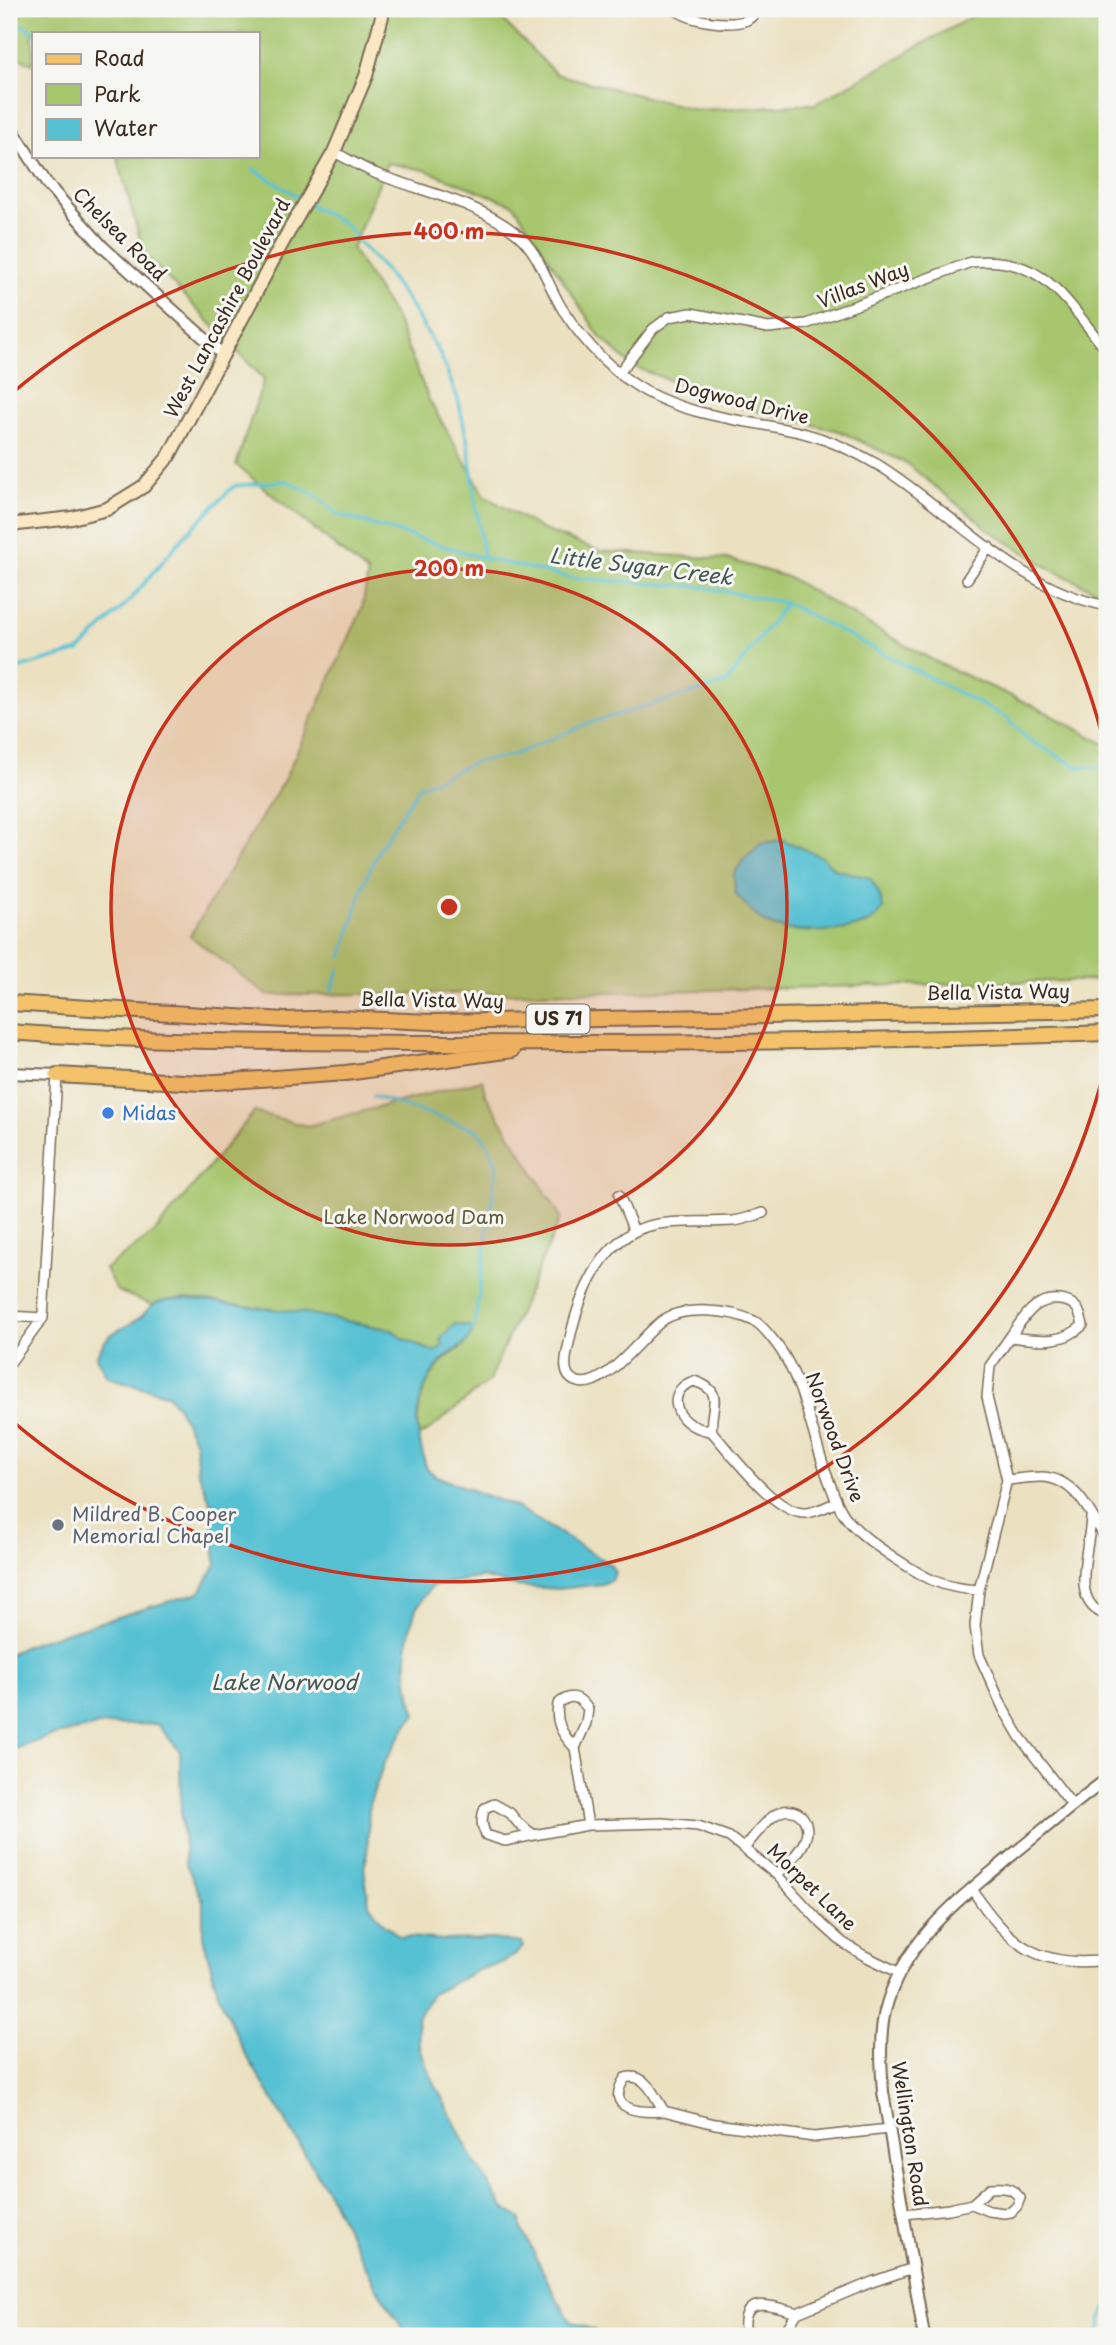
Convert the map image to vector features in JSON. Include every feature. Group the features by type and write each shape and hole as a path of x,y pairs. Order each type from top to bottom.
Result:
{"main road":[{"name":"West Lancashire Boulevard","path":"9,525 72,517 107,509 144,486 169,456 280,247 334,152 366,76 384,9"},
{"name":"Bella Vista Way","path":"9,1003 285,1020 338,1018 432,1022 1107,1010"},
{"name":"US 71","path":"9,1032 58,1036 283,1042 564,1043 909,1040 1107,1033"},
{"path":"57,1075 201,1083 346,1073 564,1043"}],"street":[{"path":"675,9 681,14 719,23 747,20 760,9"},
{"name":"Chelsea Road","path":"9,124 47,184 103,247 223,355"},
{"name":"Dogwood Drive","path":"334,152 375,173 492,216 519,235 541,265 563,309 592,348 619,373 645,391 679,407 804,434 849,449 881,467 1018,571 1051,589 1107,606"},
{"name":"Villas Way","path":"619,373 653,329 669,317 691,313 768,328 806,324 971,262 993,260 1018,264 1039,274 1060,293 1107,351"},
{"path":"967,579 989,547"},
{"path":"9,1073 57,1075 43,1318 9,1364"},
{"path":"619,1195 634,1231"},
{"name":"Norwood Drive","path":"763,1213 735,1221 654,1225 634,1231 610,1250 584,1294 569,1339 566,1373 573,1381 586,1384 594,1382 664,1319 694,1310 725,1312 757,1321 783,1354 798,1381 826,1474 837,1502 848,1520 875,1545 923,1577 960,1589 979,1590"},
{"path":"1010,1337 1061,1340 1074,1334 1083,1325 1080,1311 1073,1303 1063,1300 1054,1298 1041,1302 1028,1311 1010,1337 990,1366 987,1397 1007,1480 979,1590 975,1626 979,1655 990,1683 1020,1737 1072,1805"},
{"path":"9,1316 43,1318"},
{"path":"712,1432 710,1423 715,1397 710,1388 694,1381 684,1384 677,1393 675,1404 679,1414 690,1424 712,1432 767,1494 786,1509 804,1513 837,1502"},
{"path":"1007,1480 1041,1476 1059,1480 1078,1496 1107,1541"},
{"path":"1091,1514 1091,1532 1082,1584 1087,1600 1095,1610 1104,1614 1107,1612"},
{"path":"575,1748 586,1723 588,1709 582,1700 573,1696 558,1704 556,1715 559,1728 575,1748 588,1825"},
{"name":"Wellington Road","path":"924,2336 889,2129 880,2056 885,2012 900,1973 946,1910 1107,1779"},
{"name":"Morpet Lane","path":"534,1835 525,1830 510,1813 494,1804 485,1808 481,1816 486,1835 505,1841 588,1825 662,1823 698,1826 729,1837 777,1875 842,1942 900,1973"},
{"path":"744,1847 776,1814 788,1809 798,1812 805,1819 805,1841 777,1875"},
{"path":"972,1889 1001,1928 1016,1943 1039,1955 1065,1961 1107,1960"},
{"path":"664,2111 648,2084 640,2078 625,2078 619,2087 618,2096 623,2105 637,2113 664,2111 715,2124 814,2137 889,2129"},
{"path":"905,2214 972,2204 990,2188 1008,2188 1020,2198 1017,2206 1004,2213 989,2211 972,2204"},
{"path":"776,2336 786,2329 797,2314 913,2268"},
{"path":"753,2336 745,2329 744,2319 748,2310 755,2305 797,2314"}],"green space":[{"path":"9,9 492,9 556,74 697,110 815,104 985,9 1107,9 1107,593 1094,590 1052,570 992,532 906,463 839,431 735,406 632,366 600,337 514,205 425,170 387,163 352,249 396,319 429,400 485,496 543,530 599,551 727,559 790,578 940,664 1036,707 1107,745 1107,980 626,992 267,995 190,936 285,778 362,609 368,573 236,465 264,379 144,254 118,158 259,158 259,32 32,32 32,64 9,54"},
{"name":"Lake Norwood Dam","path":"482,1080 485,1094 561,1217 489,1381 417,1437 419,1408 427,1384 441,1363 464,1346 444,1345 434,1352 402,1338 392,1330 318,1316 209,1301 186,1299 152,1305 117,1291 105,1269 155,1232 254,1112 307,1126"}],"water":[{"path":"783,840 822,857 834,869 870,878 879,893 883,909 871,921 836,930 782,929 762,920 735,893 734,874 744,859 761,843"},
{"name":"Lake Norwood","path":"186,1299 306,1313 392,1330 402,1338 434,1352 444,1345 440,1339 455,1324 474,1327 466,1342 439,1364 423,1394 417,1424 426,1468 436,1476 518,1508 611,1565 615,1572 612,1580 602,1584 558,1589 515,1586 482,1577 432,1586 416,1609 407,1648 407,1675 416,1714 384,1763 369,1805 364,1868 369,1904 383,1923 399,1936 444,1940 491,1939 521,1943 523,1947 505,1961 478,1970 432,1994 417,2018 419,2044 427,2068 474,2161 503,2207 521,2219 522,2229 556,2298 572,2322 596,2331 598,2336 408,2336 375,2285 329,2194 242,2048 218,1993 203,1937 203,1901 186,1864 181,1816 180,1751 157,1724 101,1725 51,1736 9,1751 9,1654 34,1642 200,1592 216,1564 211,1504 198,1471 195,1442 178,1407 166,1394 107,1377 96,1357 111,1335 141,1317 153,1305"}],"waterway":[{"path":"11,9 19,24 34,32"},
{"path":"253,169 302,199"},
{"path":"308,204 346,225 409,303 440,354 458,399 468,444 483,557"},
{"name":"Little Sugar Creek","path":"9,671 79,651 131,599 185,535 234,486 287,481 314,494 337,514 483,558 571,578 703,587 786,603 1007,718 1027,739 1078,767 1107,767"},
{"path":"342,957 363,886 380,847 419,787 475,762 510,756 589,723 726,683 786,603"},
{"path":"332,990 339,969"},
{"path":"373,1096 477,1130 488,1144 497,1165 472,1329"},
{"path":"1100,2336 1101,2319 1107,2308"}],"place":[{"name":"Midas","path":"108,1113"},
{"name":"Mildred B. Cooper Memorial Chapel","path":"58,1525"}]}
